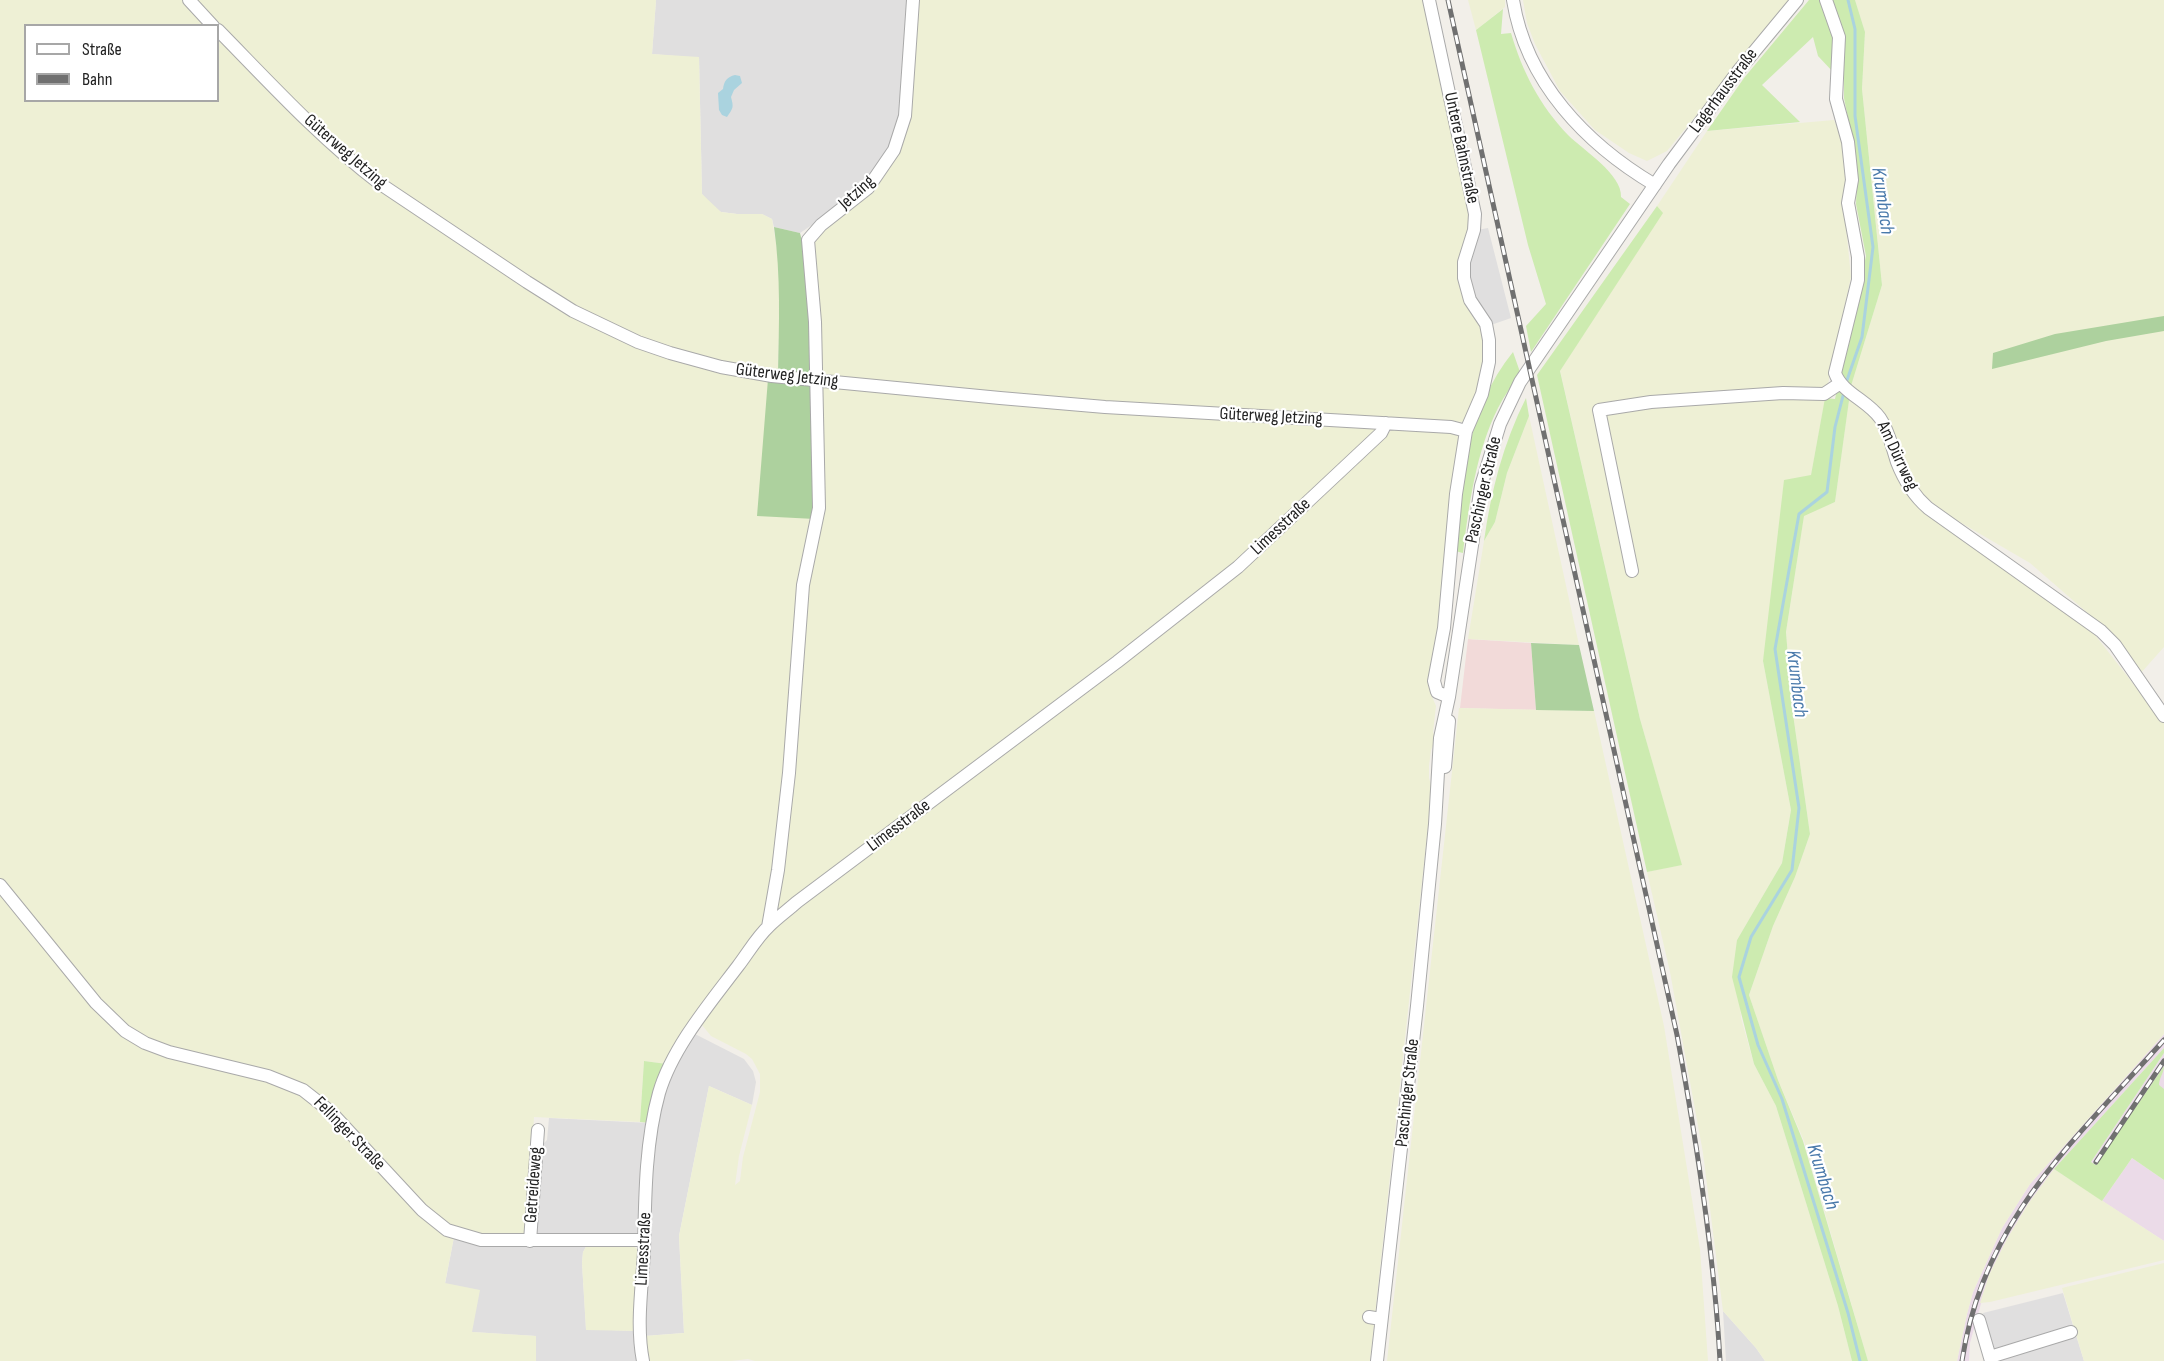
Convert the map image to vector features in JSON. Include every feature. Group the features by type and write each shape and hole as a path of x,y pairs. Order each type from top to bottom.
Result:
{"street":[{"path":"189,0 211,24"},
{"name":"Jetzing","path":"818,380 808,240 827,220 868,188 894,150 905,116 913,0"},
{"name":"Untere Bahnstraße","path":"1429,0 1475,214 1474,230 1464,262 1465,286 1470,300 1486,324 1489,340 1486,383 1466,431 1455,506 1444,628 1434,681 1437,692 1449,697"},
{"path":"1513,0 1518,25 1537,70 1561,107 1597,143 1655,185"},
{"name":"Lagerhausstraße","path":"1655,185 1739,70 1797,0"},
{"path":"1632,571 1599,410 1682,400 1783,393 1824,394 1844,387 1835,373 1858,280 1858,257 1848,203 1852,180 1848,142 1836,99 1839,38 1826,0"},
{"name":"Güterweg Jetzing","path":"219,31 312,125 354,164 379,183 552,299 611,330 670,353 721,367 772,376 907,390 1105,407 1451,427 1466,431"},
{"name":"Paschinger Straße","path":"1377,1361 1375,1318 1395,1207 1435,824 1449,739 1449,697 1479,497 1489,453 1508,404 1533,362 1655,185"},
{"path":"768,927 778,870 789,773 803,585 819,508 818,380"},
{"name":"Am Dürrweg","path":"1844,387 1881,419 1906,482 1916,497 2101,631 2115,645 2164,716"},
{"name":"Limesstraße","path":"643,1361 641,1325 644,1240 654,1115 665,1078 694,1028 768,927 797,902 1117,662 1238,567 1381,433 1386,423"},
{"name":"Fellinger Straße","path":"0,885 96,1003 130,1036 169,1052 258,1073 292,1084 312,1096 327,1107 422,1210 439,1225 457,1234 481,1240 644,1240"},
{"name":"Getreideweg","path":"530,1240 538,1130"},
{"path":"1978,1320 1991,1359 2071,1332"}],"shaded area":[{"path":"656,0 911,0 900,129 882,165 849,200 800,233 774,227 772,219 762,214 721,212 711,205 702,194 699,58 652,54"},
{"path":"1488,228 1511,318 1491,325 1478,308 1466,273 1477,230"},
{"path":"1468,639 1531,643 1536,710 1460,708"},
{"path":"695,1034 744,1059 753,1071 756,1082 752,1105 709,1086 679,1236 684,1333 645,1336 652,1154 659,1106 674,1066"},
{"path":"2164,1034 2164,1048 2054,1169 2028,1204 1989,1275 1970,1343 1969,1361 1957,1361 1973,1292 2002,1228 2030,1184"},
{"path":"2164,1053 2164,1092 2152,1084 2096,1165 2091,1162"},
{"path":"549,1118 650,1123 641,1231 638,1235 540,1237 536,1233 540,1147 547,1140"},
{"path":"2132,1158 2164,1180 2164,1241 2102,1201"},
{"path":"454,1237 587,1245 583,1252 582,1263 586,1329 637,1331 640,1361 536,1361 536,1336 472,1332 445,1284"},
{"path":"2063,1293 2084,1361 1998,1361 1983,1313"},
{"path":"1723,1311 1756,1348 1765,1361 1726,1361"}],"green space":[{"path":"0,0 184,0 209,24 24,24 24,102 219,102 219,34 331,147 595,326 768,379 815,519 787,773 766,920 667,1064 644,1061 640,1122 534,1117 526,1237 491,1238 440,1222 322,1099 170,1049 119,1023 0,882"},
{"path":"194,0 656,0 652,54 699,57 702,194 721,212 762,214 772,219 779,261 778,373 686,355 596,319 388,184 345,151"},
{"path":"916,0 1426,0 1472,224 1461,264 1484,327 1485,369 1467,422 1382,420 1133,406 827,376 822,370 814,242 818,233 895,156"},
{"path":"1468,0 1505,0 1505,7 1476,30"},
{"path":"1523,0 1791,0 1667,151 1647,161 1629,153 1595,130 1560,91 1535,44 1527,23"},
{"path":"1809,0 1821,0 1834,36 1834,73 1818,56 1813,37 1762,85 1800,122 1707,131 1744,78"},
{"path":"1830,0 1855,0 1865,32 1862,89 1882,285 1851,386 1835,502 1804,516 1786,632 1792,707 1810,834 1795,877 1773,926 1749,995 1778,1080 1803,1141 1868,1361 1852,1361 1838,1306 1776,1106 1754,1064 1732,977 1737,940 1782,863 1791,810 1763,661 1784,480 1811,475 1825,398 1835,399 1866,256 1856,204 1857,180 1853,143 1844,98 1844,45 1840,22"},
{"path":"1855,0 2164,0 2164,647 2140,674 2113,635 2030,563 1946,514 1922,494 1904,465 1890,423 1877,405 1851,386 1882,285 1862,89 1865,32"},
{"path":"1503,9 1501,34 1511,33 1526,74 1541,100 1568,135 1609,171 1620,188 1621,197 1630,204 1531,352 1526,326 1546,304 1528,245 1476,30"},
{"path":"1834,120 1843,141 1847,182 1844,207 1851,277 1811,476 1763,661 1791,810 1782,863 1737,940 1741,1018 1754,1064 1776,1106 1838,1306 1852,1361 1765,1361 1723,1311 1703,1153 1670,972 1647,872 1681,864 1640,719 1560,370 1662,213 1657,206 1707,131"},
{"path":"1657,206 1663,213 1560,371 1640,719 1682,865 1647,872 1537,375"},
{"path":"774,227 800,233 804,250 810,317 811,368 807,374 778,373 779,282"},
{"path":"2164,316 2164,331 2106,341 1992,369 1993,353 2055,334"},
{"path":"1513,352 1520,372 1490,425 1474,479 1463,553 1455,551 1464,472 1476,421 1497,374"},
{"path":"768,379 811,384 815,519 757,516"},
{"path":"824,384 1375,426 1377,429 1236,565 775,915 810,558 821,388"},
{"path":"1526,398 1529,416 1507,473 1495,522 1484,541 1499,468"},
{"path":"1849,399 1863,406 1880,425 1905,483 2088,626 2164,723 2164,1034 2030,1184 2002,1228 1973,1292 1957,1361 1868,1361 1804,1141 1778,1080 1749,995 1773,926 1795,877 1810,834 1792,707 1786,632 1804,515 1835,502"},
{"path":"1529,416 1579,645 1468,639 1484,541 1495,522 1507,473"},
{"path":"1393,429 1456,432 1459,437 1441,627 1428,683 1436,706 1433,732 1436,739 1431,750 1429,766 1432,789 1370,1361 755,1361 748,1359 647,1361 645,1336 684,1333 679,1236 709,1086 752,1105 739,1156 735,1185 740,1181 743,1157 760,1092 760,1074 752,1059 711,1036 702,1025 715,1002 781,919 1121,663"},
{"path":"1531,643 1579,645 1594,711 1536,710"},
{"path":"1459,708 1594,711 1664,1026 1700,1249 1708,1361 1387,1361"},
{"path":"0,890 123,1034 268,1078 307,1096 454,1237 445,1283 480,1290 472,1332 536,1336 536,1361 0,1361"},
{"path":"2164,1048 2164,1053 2091,1162 2096,1165 2164,1066 2159,1085 2164,1089 2164,1180 2132,1158 2102,1201 2054,1169"},
{"path":"644,1061 667,1064 650,1123 640,1122"},
{"path":"2054,1169 2164,1241 2164,1260 1980,1303 1989,1275 2007,1239 2028,1204"},
{"path":"587,1245 626,1245 633,1246 640,1251 637,1331 586,1330 582,1263 583,1252"},
{"path":"2164,1263 2164,1361 2084,1361 2062,1288"}],"water":[{"path":"735,75 740,76 742,83 734,90 731,97 732,108 727,117 719,110 718,93 723,89 726,80"}],"waterway":[{"name":"Krumbach","path":"1846,383 1862,337 1873,247 1855,116 1855,29 1848,0"},
{"name":"Krumbach","path":"1844,392 1835,427 1827,492 1799,514 1775,649 1799,808 1792,870 1751,937 1739,977 1758,1045 1782,1099 1848,1313 1860,1361"}],"railway":[{"path":"1448,0 1677,1035 1704,1198 1714,1279 1720,1361"},
{"path":"1962,1361 1973,1311 1990,1266 2011,1224 2066,1149 2164,1040"},
{"path":"2096,1162 2164,1061"}]}
